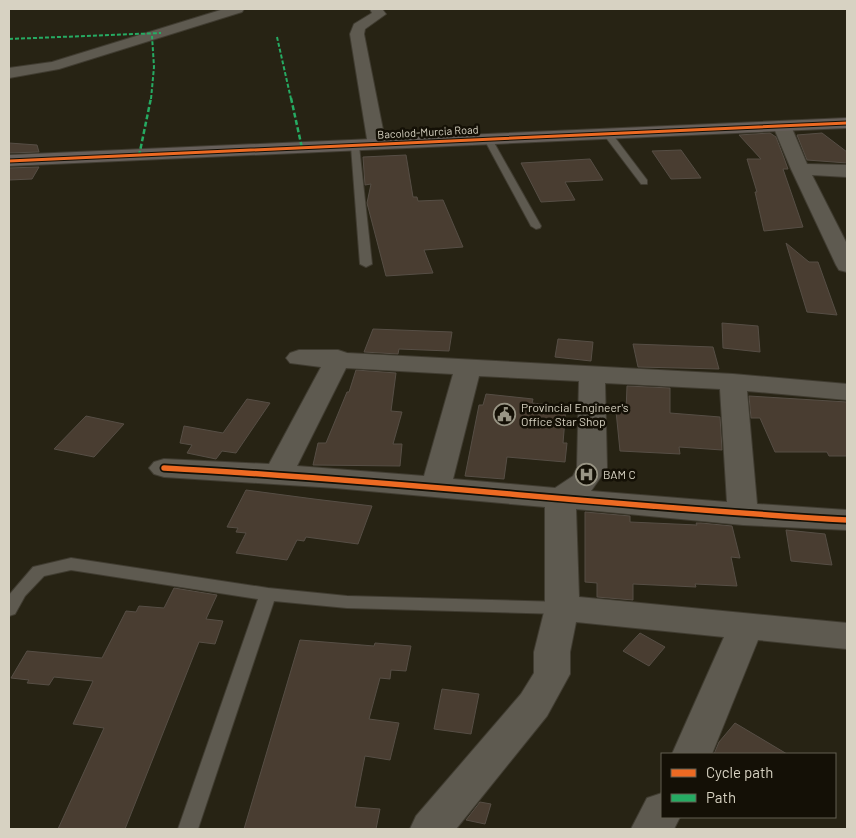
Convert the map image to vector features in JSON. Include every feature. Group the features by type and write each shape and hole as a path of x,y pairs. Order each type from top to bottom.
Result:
{"main road":[{"name":"Bacolod-Murcia Road","path":"9,161 847,123"}],"street":[{"path":"9,73 54,66 237,9"},
{"path":"376,9 379,14 359,27 357,34 377,145"},
{"path":"782,126 800,169 847,265"},
{"path":"800,169 847,171"},
{"path":"299,358 338,358 592,376 733,382 847,392"},
{"path":"279,473 338,358"},
{"path":"436,486 468,368"},
{"path":"560,499 584,482 592,468 592,376"},
{"path":"733,382 743,515"},
{"path":"164,468 279,473 743,515 847,520"},
{"path":"431,829 534,705 552,674 552,652 562,608 560,499"},
{"path":"562,608 847,636"},
{"path":"692,753 746,626"},
{"path":"652,829 661,813"}],"lane":[{"path":"607,133 644,182"},
{"path":"488,139 536,226"},
{"path":"355,146 366,264"},
{"path":"9,610 19,592 39,571 71,564 268,594 347,602 562,608"},
{"path":"188,829 268,594"}],"building":[{"path":"770,133 776,137 788,169 783,169 803,227 764,231 755,192 757,192 747,159 761,159 739,135"},
{"path":"822,133 847,152 847,163 807,160 797,135"},
{"path":"9,143 37,145 39,152 9,153"},
{"path":"681,150 701,178 671,179 652,151"},
{"path":"406,155 413,197 417,197 418,201 443,200 463,247 424,250 433,273 386,276 367,203 371,184 365,185 363,157"},
{"path":"590,159 603,180 565,182 575,200 541,202 521,163"},
{"path":"39,167 32,179 9,180 9,168"},
{"path":"786,243 809,262 818,262 837,315 807,312"},
{"path":"722,323 758,326 760,352 723,348"},
{"path":"373,329 452,332 449,351 399,349 398,354 364,352"},
{"path":"558,339 593,342 591,361 555,357"},
{"path":"633,344 713,347 719,369 638,367"},
{"path":"356,370 396,373 391,411 402,412 393,444 402,444 400,466 313,465 318,443 326,443 347,392 349,392"},
{"path":"627,386 670,388 670,413 720,417 722,450 679,447 680,454 620,451 616,411 626,412"},
{"path":"486,394 533,399 532,403 566,407 563,443 567,443 565,462 507,457 504,479 465,476 479,405 483,405"},
{"path":"749,396 847,402 847,456 829,456 827,452 775,452 760,418 751,418"},
{"path":"247,399 270,403 236,453 222,451 216,459 187,453 192,445 180,443 184,426 223,433"},
{"path":"86,416 124,424 94,457 54,449"},
{"path":"246,490 372,506 358,544 306,537 304,541 297,540 287,560 236,553 246,533 236,532 238,528 227,527"},
{"path":"585,512 630,516 630,522 697,525 696,523 701,523 732,526 740,558 731,557 737,586 695,584 696,587 633,584 633,600 597,597 597,583 585,582"},
{"path":"786,530 825,534 832,565 791,561"},
{"path":"174,588 217,595 206,619 223,621 215,644 199,642 125,829 58,829 104,728 73,724 93,681 54,677 49,685 27,683 29,680 11,678 27,651 102,658 126,611 136,612 139,606 164,608"},
{"path":"640,633 665,647 649,666 623,651"},
{"path":"300,640 374,646 375,643 411,646 406,671 391,670 390,679 380,678 369,719 399,723 390,760 365,756 355,807 380,809 376,829 244,829"},
{"path":"442,689 479,694 471,734 434,729"},
{"path":"735,723 785,753 714,753 719,742"},
{"path":"480,802 491,804 485,824 466,820"}],"marked path":[{"path":"9,39 161,33"},
{"path":"139,156 153,82 154,51 152,36"},
{"path":"277,37 302,148"}],"cycle path":[{"path":"9,161 847,123"},
{"path":"164,468 335,478 676,508 847,520"}],"place":[{"name":"Provincial Engineer's Office Star Shop","path":"505,415"},
{"name":"BAM C","path":"587,475"}]}
